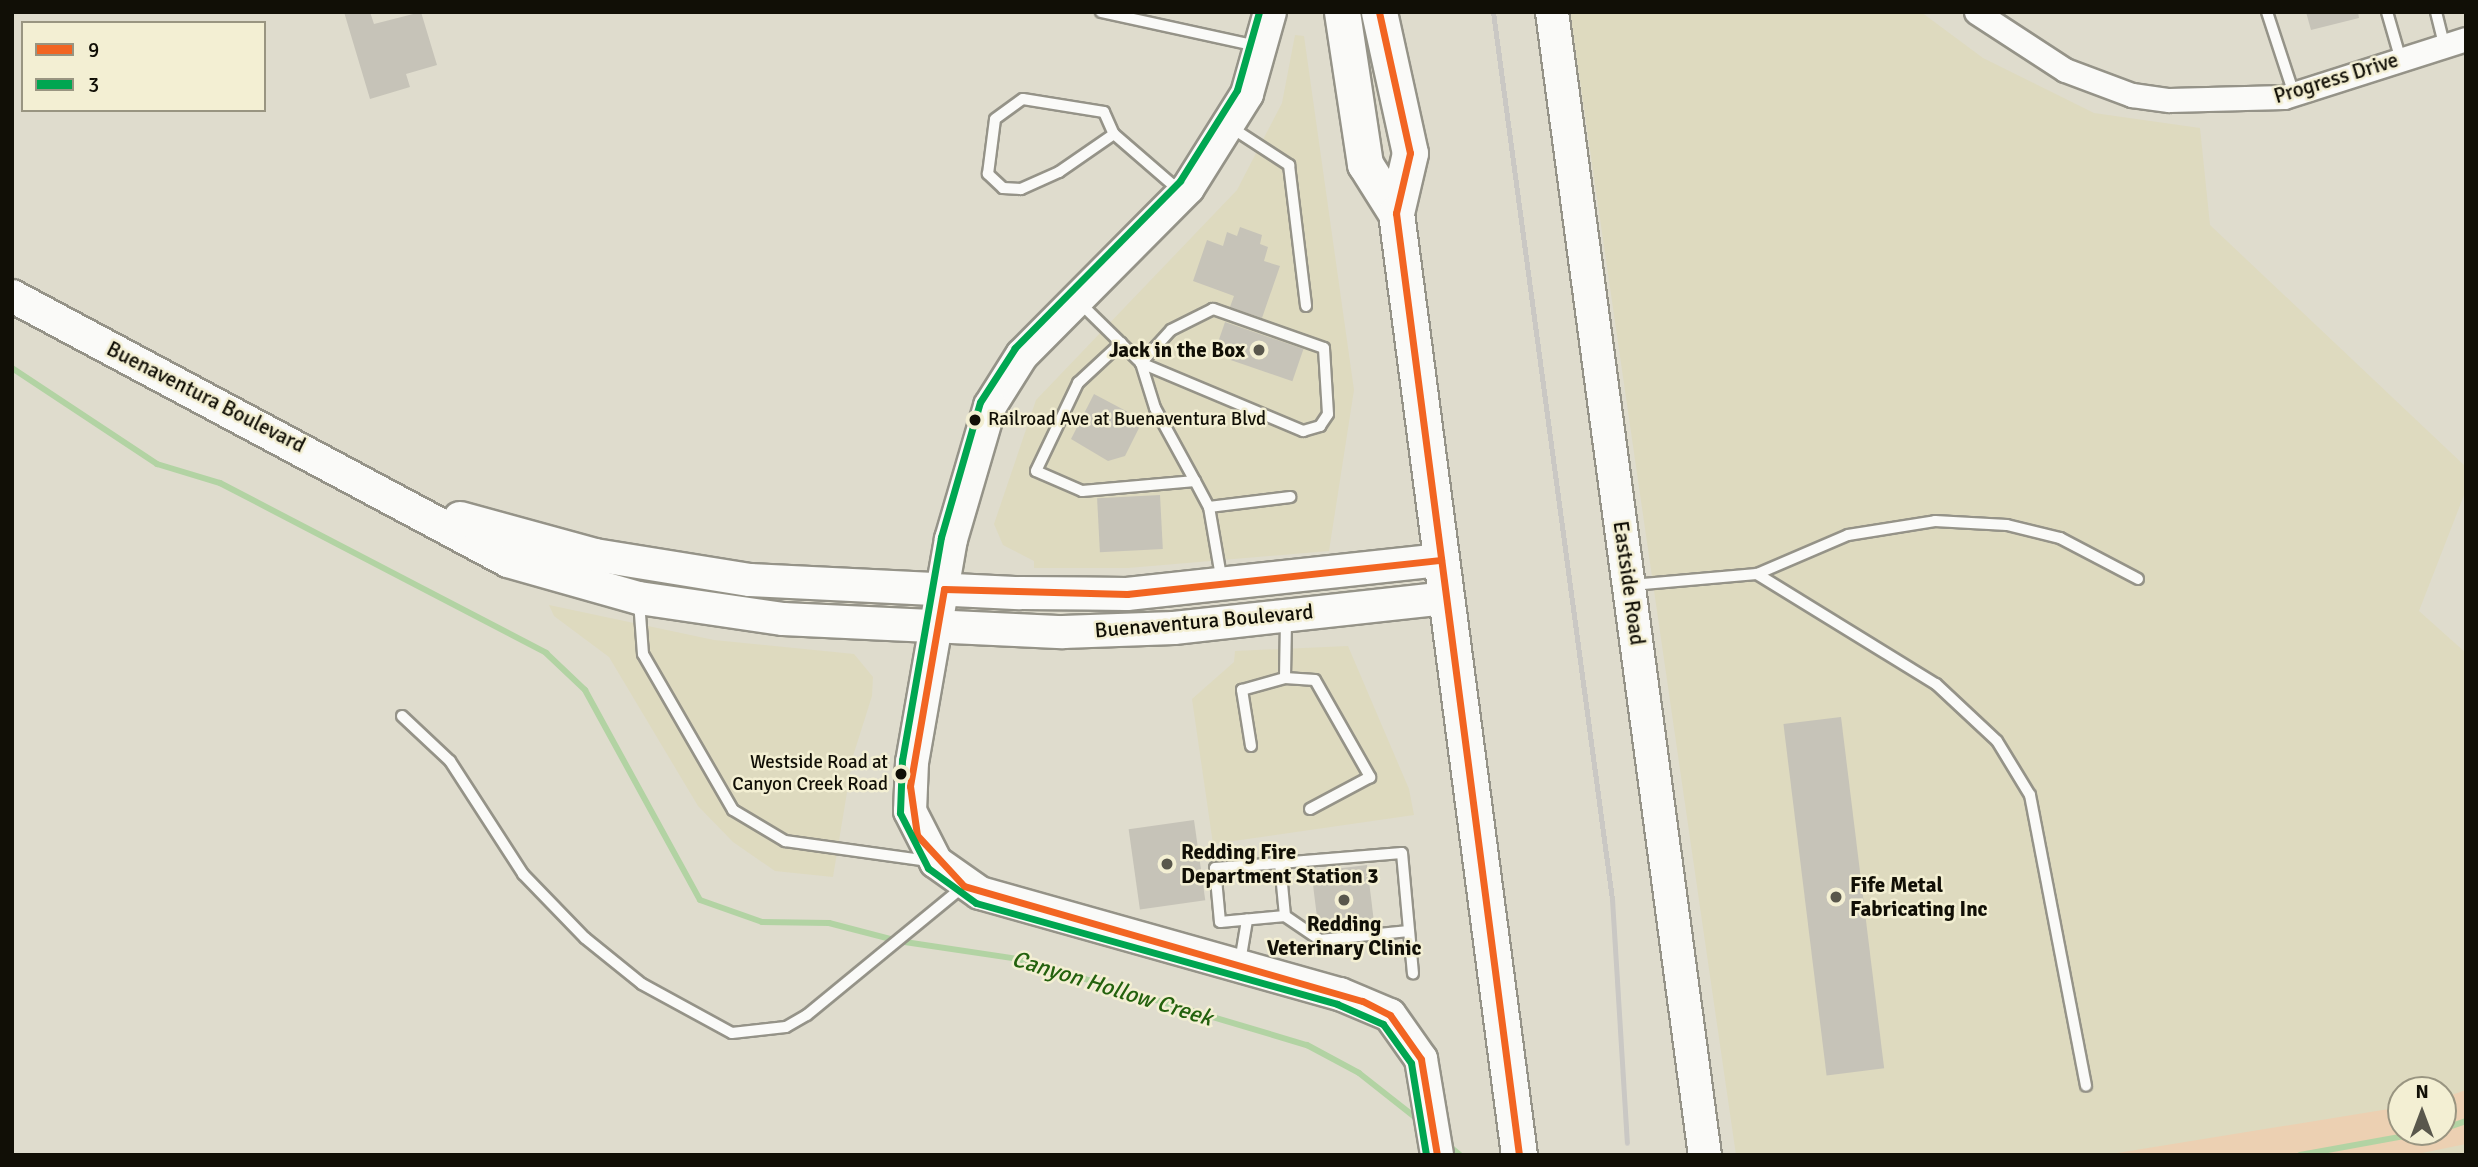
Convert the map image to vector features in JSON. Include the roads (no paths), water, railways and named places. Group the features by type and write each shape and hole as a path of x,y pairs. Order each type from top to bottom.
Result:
{"main road":[{"path":"1270,12 1263,47 1229,126 1183,194 1022,355 990,406 968,469 944,589 910,786 913,824 936,862 964,886 1373,1005 1400,1024 1415,1045 1431,1104 1437,1155"},
{"path":"1342,12 1365,164 1396,213"},
{"path":"1379,12 1410,153 1396,213 1519,1155"},
{"name":"Eastside Road","path":"1552,12 1705,1155"},
{"name":"Buenaventura Boulevard","path":"12,296 399,498 508,561 639,598 733,615 1127,631 1445,598"},
{"name":"Buenaventura Boulevard","path":"399,498 523,538 667,569 750,580 1127,594 1441,560"}],"street":[{"name":"Progress Drive","path":"1976,12 2038,58 2132,95 2250,102 2294,94 2400,57 2455,42"}],"lane":[{"path":"1101,12 1263,47"},
{"path":"2267,12 2294,94"},
{"path":"2387,12 2400,57"},
{"path":"2436,12 2455,42"},
{"path":"1114,134 1059,173 1021,189 1003,188 988,174 995,119 1023,99 1104,111 1114,134 1183,194"},
{"path":"1229,126 1289,165 1306,306"},
{"path":"1076,299 1142,363 1303,431 1320,426 1330,396 1324,348 1213,309 1171,330 1142,363"},
{"path":"1121,343 1078,383 1035,471 1082,491 1195,481"},
{"path":"1142,363 1155,408 1209,507 1222,583"},
{"path":"1209,507 1290,497"},
{"path":"1630,585 1757,574 1848,535 1935,521 2007,525 2060,538 2138,579"},
{"path":"1757,574 1936,684 1997,741 2030,795 2086,1086"},
{"path":"639,598 643,653 733,810 785,841 936,862"},
{"path":"1285,678 1287,614"},
{"path":"1251,746 1242,690 1285,678 1315,680 1370,777 1310,809"},
{"path":"402,716 450,761 523,873 585,938 705,1023 732,1033 786,1027 882,956 964,886"},
{"path":"1409,930 1320,940 1285,916 1220,922 1215,868 1402,853 1413,973"},
{"path":"1280,863 1285,916"},
{"path":"1239,965 1247,920"}],"waterway":[{"path":"12,368 157,464 220,483 546,653 585,690 700,900 762,922 829,923 898,941 1018,959 1307,1045 1359,1073 1421,1122"},
{"name":"Canyon Hollow Creek","path":"2457,1124 2466,1121"},
{"name":"Canyon Hollow Creek","path":"2300,1155 2387,1139"},
{"name":"Canyon Hollow Creek","path":"1448,1145 1460,1155"}],"railway":[{"path":"1493,12 1612,899 1627,1143"}],"place":[{"name":"Jack in the Box","path":"1259,350"},
{"name":"Railroad Ave at Buenaventura Blvd","path":"975,420"},
{"name":"Westside Road at Canyon Creek Road","path":"901,774"},
{"name":"Redding Fire Department Station 3","path":"1167,864"},
{"name":"Fife Metal Fabricating Inc","path":"1836,897"},
{"name":"Redding Veterinary Clinic","path":"1344,900"}]}
